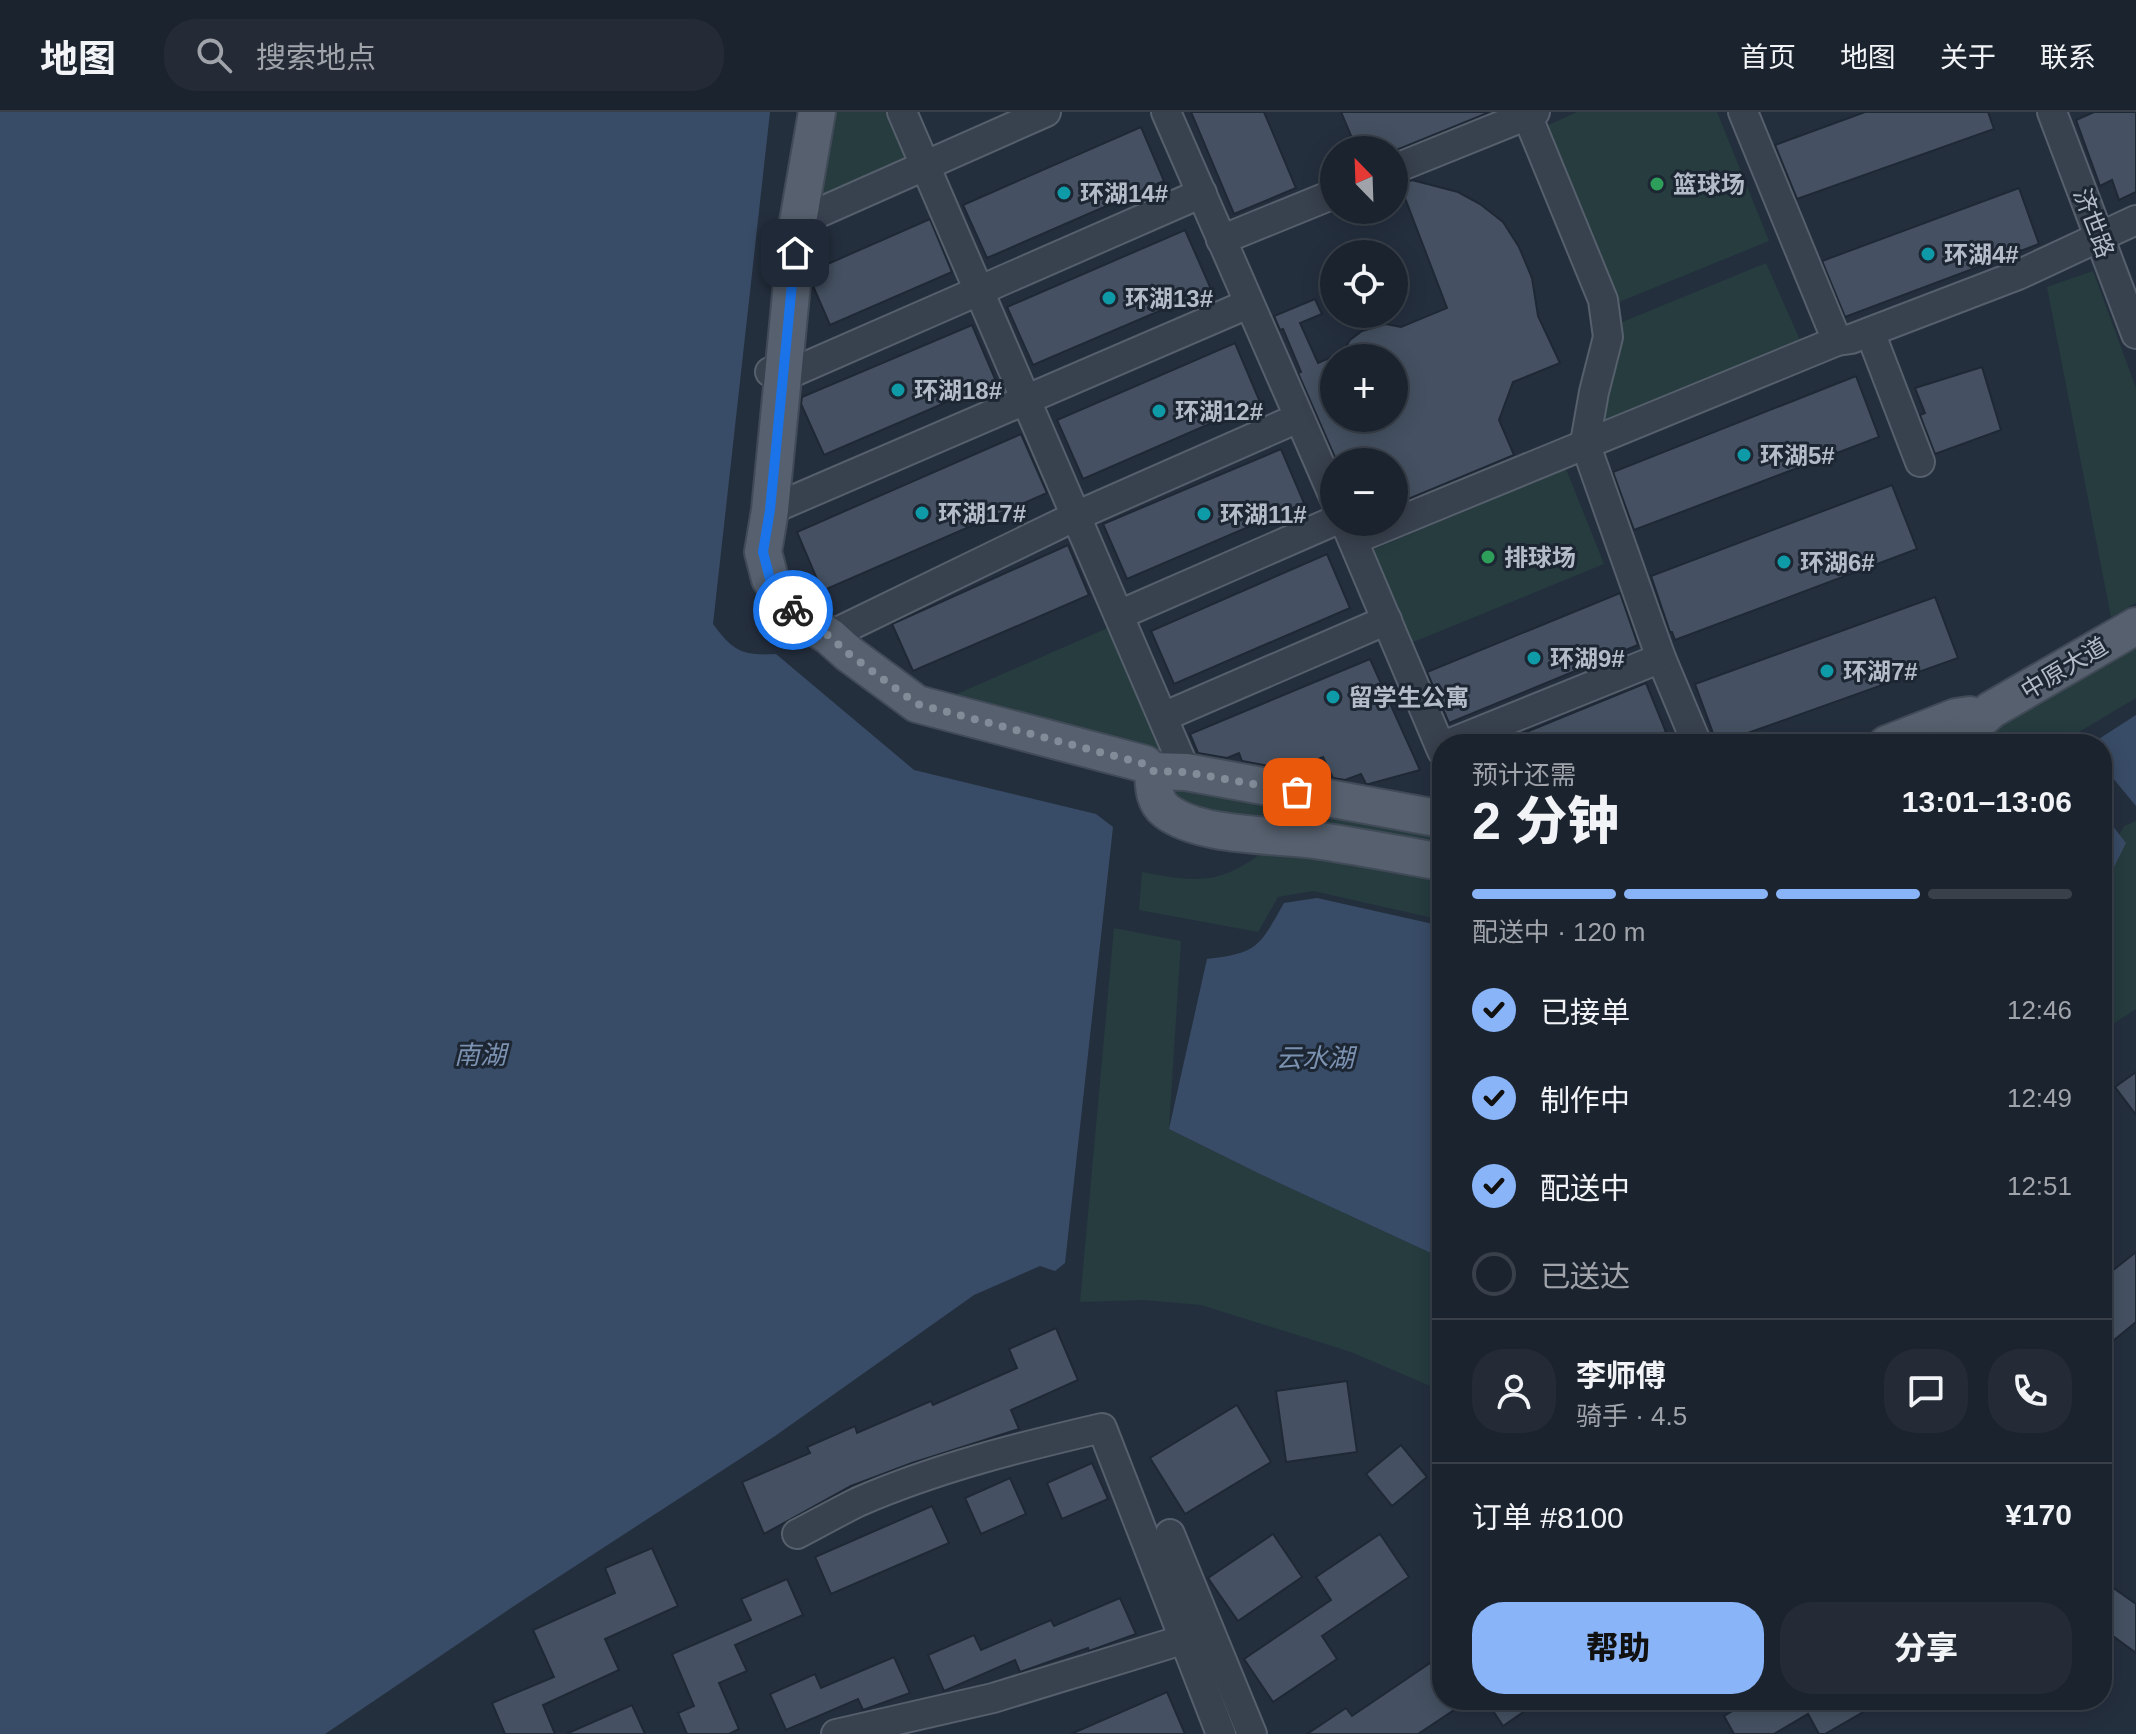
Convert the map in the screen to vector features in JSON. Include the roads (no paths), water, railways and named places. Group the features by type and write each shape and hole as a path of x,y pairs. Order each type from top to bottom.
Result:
{"main road":[{"path":"817,112 776,374 770,510 763,552 770,579 798,617 829,636 917,704 1170,772 1432,817"},
{"name":"中原大道","path":"1965,734 1991,710 2136,626"},
{"name":"中原大道","path":"1913,734 1956,717 1991,710"},
{"path":"1170,772 1158,801 1166,811 1199,826 1318,841 1432,860"}],"street":[{"path":"902,112 1163,717 1170,772"},
{"path":"798,222 1046,112"},
{"path":"1166,112 1320,466"},
{"path":"1743,112 1837,341"},
{"name":"济世路","path":"2052,112 2136,334"},
{"path":"1408,163 1531,114 1606,314 1608,337 1585,443 1661,658 1693,734"},
{"path":"776,374 979,292 1202,193"},
{"path":"1221,240 1320,200"},
{"path":"1408,505 1585,443 1837,341 1851,339 2018,275 2136,220"},
{"path":"770,510 1248,304"},
{"path":"1870,332 1920,462"},
{"path":"829,636 1076,516 1298,418"},
{"path":"1119,615 1323,536"},
{"path":"1348,536 1437,734"},
{"path":"1163,717 1387,620"},
{"path":"1475,734 1661,658"},
{"path":"797,1534 858,1502 930,1475 1025,1446 1102,1428 1221,1734"},
{"path":"1170,1534 1252,1734"},
{"path":"836,1734 993,1698 1182,1640"}],"water":[{"name":"南湖","path":"0,112 770,112 713,624 739,650 776,654 914,770 1096,814 1113,827 1065,1263 1055,1271 1040,1266 974,1295 775,1436 325,1734 0,1734"},
{"path":"2136,715 2136,806 2112,777 2112,734 2107,734"},
{"path":"2112,825 2126,843 2112,871"},
{"name":"云水湖","path":"1317,898 1432,924 1432,1254 1169,1129 1207,959 1237,954 1255,945 1269,929 1284,903"}],"place":[{"name":"篮球场","path":"1657,184"},
{"name":"环湖14#","path":"1064,193"},
{"name":"环湖4#","path":"1928,254"},
{"name":"环湖13#","path":"1109,298"},
{"name":"环湖18#","path":"898,390"},
{"name":"环湖12#","path":"1159,411"},
{"name":"环湖5#","path":"1744,455"},
{"name":"环湖17#","path":"922,513"},
{"name":"环湖11#","path":"1204,514"},
{"name":"排球场","path":"1488,557"},
{"name":"环湖6#","path":"1784,562"},
{"name":"环湖9#","path":"1534,658"},
{"name":"环湖7#","path":"1827,671"},
{"name":"留学生公寓","path":"1333,697"}]}
